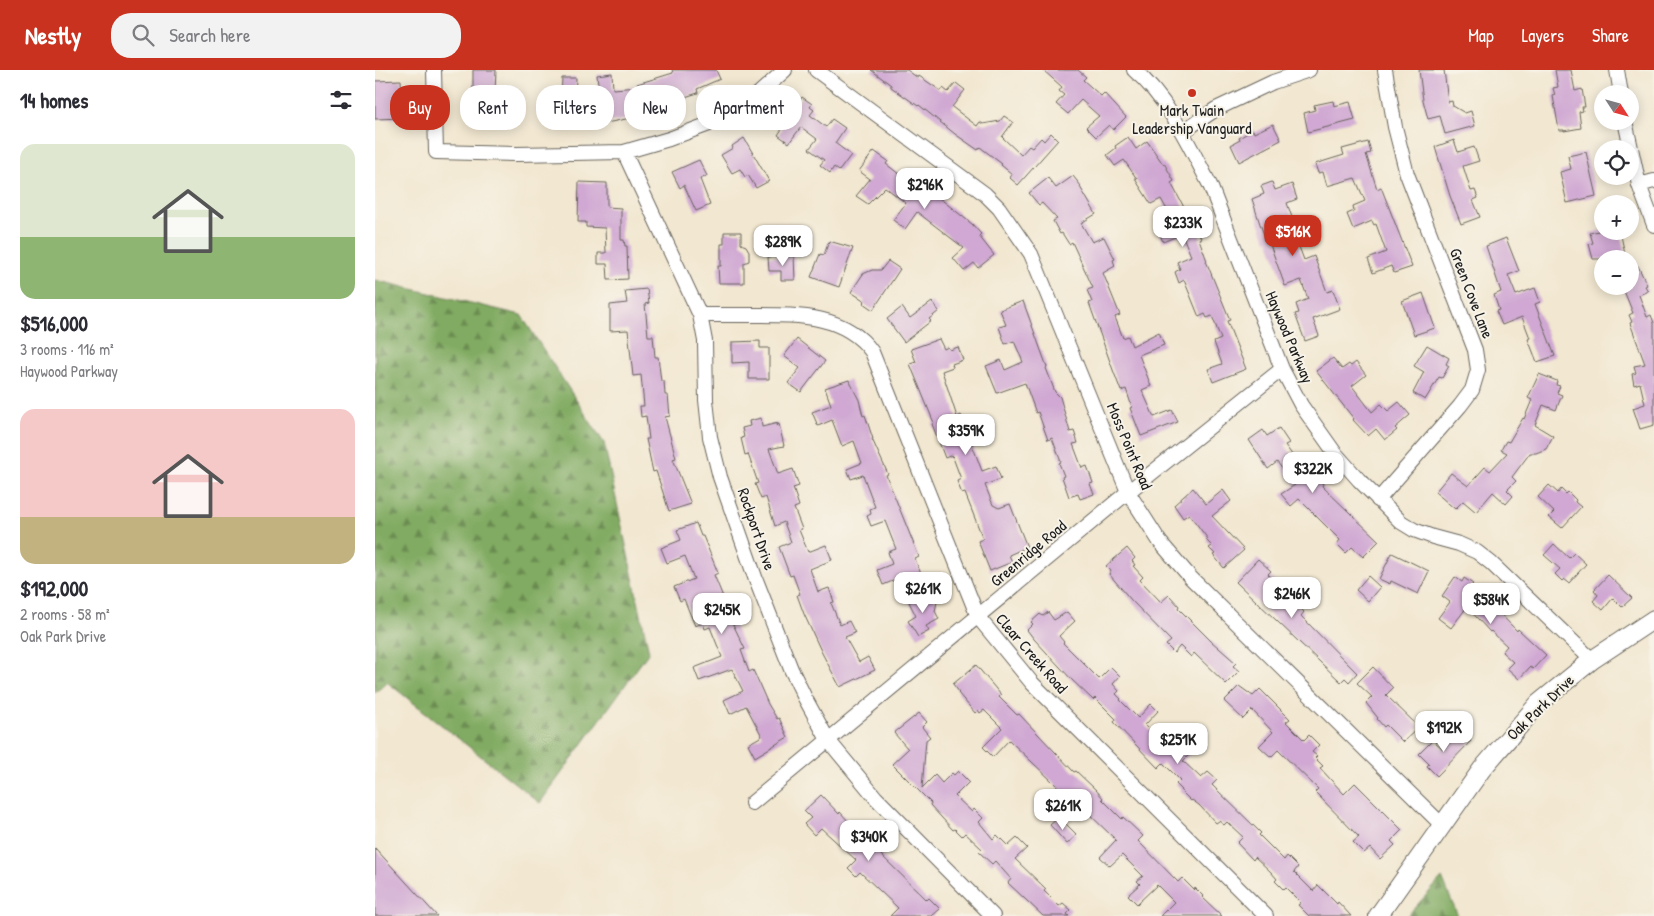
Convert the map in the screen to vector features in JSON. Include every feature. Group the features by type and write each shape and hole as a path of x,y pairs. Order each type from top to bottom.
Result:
{"street":[{"path":"434,70 436,152 517,154 624,152 669,139 720,120 753,98 785,70"},
{"name":"Moss Point Road","path":"816,70 985,194 999,208 1031,254 1128,492 1160,542 1191,578 1442,825"},
{"name":"Haywood Parkway","path":"1134,70 1161,100 1182,132 1209,185 1282,369 1301,405 1335,453 1401,522 1414,530 1459,544 1477,552 1491,563 1592,660"},
{"path":"1182,132 1216,109 1273,82 1309,70"},
{"name":"Green Cove Lane","path":"1378,500 1472,390 1478,370 1475,350 1407,174 1395,127 1385,70"},
{"path":"1617,70 1620,85"},
{"name":"Rockport Drive","path":"624,152 700,315 705,341 706,400 710,437 720,477 756,580 791,669 805,698 828,740 876,798 993,916"},
{"path":"1654,181 1639,185 1654,225"},
{"name":"Clear Creek Road","path":"700,315 792,315 819,319 847,328 865,343 872,352 978,617 1032,683 1265,916"},
{"name":"Greenridge Road","path":"752,803 1128,492 1282,369"},
{"name":"Oak Park Drive","path":"1378,916 1482,769 1509,736 1539,704 1592,660 1654,619"}],"green space":[{"path":"375,280 521,315 604,443 649,652 540,803 387,682 375,693"},
{"path":"1442,878 1458,916 1407,916"}],"building":[{"path":"473,70 496,70 495,85 473,85"},
{"path":"672,70 716,70 720,79 706,85 696,85 696,94 686,97 686,85 637,84 673,73"},
{"path":"871,70 907,70 941,91 943,88 948,92 956,83 965,90 952,107 977,126 980,122 983,124 1000,121 1004,116 1013,122 1002,137 1021,155 1029,146 1032,148 1041,138 1044,141 1051,133 1058,140 1018,185 1010,178 1012,174 1002,164 980,147 978,150 955,134"},
{"path":"1043,70 1078,70 1086,77 1083,80 1101,96 1104,93 1126,117 1113,130 1109,125 1096,137 1086,127 1099,116 1081,100 1068,114 1056,104 1064,95 1059,91 1062,87"},
{"path":"1419,70 1444,70 1448,102 1452,101 1453,106 1465,113 1471,111 1475,126 1445,134 1440,116 1428,119"},
{"path":"1555,70 1571,70 1575,91 1582,89 1585,107 1582,107 1583,111 1579,112 1581,128 1559,130 1553,96 1555,95 1553,88 1558,87"},
{"path":"612,73 613,85 598,85 597,75"},
{"path":"562,78 576,78 576,85 562,85"},
{"path":"401,80 401,85 390,85 390,118 375,119 375,81"},
{"path":"624,88 624,119 614,121 614,89"},
{"path":"802,97 812,104 810,107 814,110 810,115 826,127 832,119 845,128 835,143 851,155 839,171 834,167 830,173 820,165 824,160 809,149 817,139 802,128"},
{"path":"1333,101 1334,106 1350,102 1355,120 1308,132 1304,113 1315,110 1314,105"},
{"path":"1273,124 1281,140 1239,162 1231,145 1253,130 1254,133"},
{"path":"781,130 799,130 789,143 778,135"},
{"path":"1128,137 1136,149 1147,141 1164,163 1174,181 1171,183 1186,211 1188,210 1201,238 1199,239 1206,261 1230,320 1227,321 1246,369 1213,382 1208,369 1222,364 1214,342 1221,339 1212,316 1207,318 1205,314 1199,317 1184,280 1179,283 1175,272 1180,269 1177,262 1191,256 1182,234 1163,242 1156,224 1171,217 1161,199 1151,204 1124,160 1115,166 1107,155 1116,148 1115,146"},
{"path":"744,138 769,181 756,188 748,175 745,177 740,169 732,173 721,155 733,148 732,146"},
{"path":"1454,140 1458,152 1474,147 1479,161 1463,166 1471,191 1475,190 1478,198 1473,200 1480,217 1461,224 1435,147"},
{"path":"1368,142 1371,153 1366,154 1377,189 1381,187 1412,267 1394,273 1391,266 1373,273 1368,259 1386,252 1376,224 1374,225 1372,221 1353,229 1347,214 1354,211 1353,206 1365,201 1355,178 1327,186 1323,172 1318,173 1315,164 1344,155 1342,149"},
{"path":"874,151 888,161 886,164 908,181 910,179 921,187 923,185 972,224 981,234 979,236 994,255 978,268 974,263 964,271 953,258 964,248 917,212 905,229 893,220 906,203 885,187 868,204 856,196 870,179 859,171"},
{"path":"1586,152 1596,195 1594,196 1567,203 1560,172 1571,169 1568,156"},
{"path":"699,160 707,176 700,179 710,205 696,211 684,185 680,188 672,172"},
{"path":"1073,176 1081,186 1096,214 1081,223 1092,242 1104,237 1115,259 1113,260 1115,266 1103,273 1120,315 1115,317 1123,338 1128,336 1132,346 1159,332 1164,345 1139,355 1151,386 1142,390 1154,417 1172,410 1178,422 1141,436 1130,408 1132,407 1126,389 1121,391 1089,303 1092,302 1087,290 1093,288 1072,242 1069,244 1062,233 1060,234 1053,221 1057,219 1042,203 1039,205 1029,193 1048,178 1056,188"},
{"path":"579,182 607,183 607,207 621,208 621,240 624,240 625,246 627,246 628,279 608,280 607,264 598,264 598,253 606,253 605,228 586,227 586,222 578,222"},
{"path":"1272,182 1275,190 1292,184 1297,199 1287,203 1295,226 1292,228 1304,260 1314,256 1327,292 1333,290 1340,309 1313,319 1319,336 1305,341 1295,314 1299,313 1296,304 1308,299 1301,280 1285,286 1252,199 1264,194 1261,186"},
{"path":"724,232 741,232 741,244 746,246 749,251 749,261 744,263 744,283 719,283 718,266 721,266 721,244 724,244"},
{"path":"1594,232 1594,240 1622,240 1624,250 1594,250 1593,259 1589,244 1593,243 1590,233"},
{"path":"1506,238 1519,271 1508,275 1516,295 1535,288 1540,302 1535,304 1555,356 1537,362 1522,317 1502,325 1496,311 1499,310 1494,295 1501,292 1486,246"},
{"path":"829,241 853,248 839,287 811,277 820,254 824,255"},
{"path":"794,256 795,280 781,280 781,271 769,271 768,257"},
{"path":"888,261 900,269 873,310 863,303 865,301 851,292 863,274 872,270 881,270"},
{"path":"1639,268 1647,285 1645,286 1648,291 1639,295"},
{"path":"647,289 649,303 645,304 648,336 653,336 655,357 658,357 661,381 664,381 665,395 668,395 670,416 665,417 676,458 673,459 691,504 669,511 656,471 653,472 646,439 649,439 646,416 641,417 640,406 644,406 641,375 633,376 628,330 610,331 610,305 627,303 625,291"},
{"path":"1423,293 1435,328 1414,335 1402,301"},
{"path":"1626,295 1639,295 1647,317 1651,315 1654,323 1654,425 1640,429 1633,408 1645,404 1640,383 1634,385 1632,374 1636,373 1634,366 1645,364 1630,323 1632,322 1629,315 1633,313"},
{"path":"1023,301 1055,392 1060,397 1070,432 1074,431 1078,443 1073,444 1082,468 1087,466 1093,483 1090,484 1094,494 1080,499 1078,494 1069,497 1062,477 1064,476 1059,463 1061,462 1052,438 1048,440 1025,383 997,393 986,366 1001,360 1005,370 1023,362 1014,341 1005,344 999,327 1006,325 1000,310"},
{"path":"932,302 939,311 929,319 931,321 904,342 887,319 902,307 910,318"},
{"path":"797,339 825,361 801,392 788,383 800,368 784,356"},
{"path":"939,339 944,349 948,347 950,350 958,347 963,360 952,364 953,367 942,371 957,417 961,415 982,471 996,466 1001,479 985,485 993,505 999,508 1010,504 1027,547 1009,555 1012,562 990,571 978,541 983,539 965,493 962,494 957,481 961,479 952,455 945,458 932,424 934,423 910,364 916,362 911,349"},
{"path":"760,341 760,348 769,348 769,379 749,379 749,362 732,363 732,342"},
{"path":"1427,345 1449,358 1446,364 1449,366 1442,378 1439,377 1425,400 1413,393 1424,372 1414,366"},
{"path":"1333,358 1342,369 1356,362 1366,375 1352,386 1372,412 1381,404 1388,411 1399,402 1410,415 1385,440 1376,429 1368,436 1353,420 1316,371"},
{"path":"1539,374 1557,381 1556,385 1560,386 1557,393 1562,395 1556,410 1543,405 1535,425 1553,436 1546,449 1530,453 1512,477 1516,481 1507,490 1513,496 1506,504 1493,492 1476,512 1463,501 1455,509 1435,492 1451,473 1468,486 1485,467 1490,471 1507,453 1501,450 1506,441 1509,442 1524,419 1532,400 1528,398"},
{"path":"849,380 859,400 863,416 865,415 872,439 888,474 886,475 919,557 915,559 921,574 901,581 900,578 883,585 877,570 892,564 888,552 896,549 885,521 871,526 867,516 871,514 870,509 875,507 863,475 851,479 847,469 862,463 854,441 842,446 832,420 818,426 812,412 831,405 825,388"},
{"path":"761,418 762,427 779,424 784,446 769,449 778,474 793,469 799,486 793,488 799,506 794,508 802,529 799,530 808,552 826,545 832,560 810,569 818,592 829,588 834,602 831,603 840,625 849,621 855,633 845,637 859,662 868,657 875,670 840,687 804,614 797,595 800,594 793,575 790,576 779,547 791,542 784,522 775,526 766,497 761,499 755,484 758,483 748,454 745,455 741,438 744,437 742,428 750,426 749,421"},
{"path":"1279,428 1289,443 1285,445 1298,463 1301,461 1306,467 1307,465 1323,484 1322,486 1379,541 1363,557 1352,547 1346,553 1337,544 1340,540 1299,499 1291,506 1281,494 1295,485 1277,462 1268,469 1249,440 1263,430 1267,436"},
{"path":"1549,485 1558,493 1561,489 1566,494 1568,492 1581,507 1562,528 1549,517 1554,512 1538,497"},
{"path":"1193,488 1206,504 1223,490 1231,501 1212,516 1244,550 1224,568 1209,548 1212,546 1206,540 1208,539 1189,514 1183,518 1174,505"},
{"path":"696,523 718,573 714,575 725,602 728,601 733,614 729,616 745,649 741,650 749,672 753,670 768,704 777,719 779,718 788,737 755,757 748,744 762,736 746,706 730,714 724,700 743,691 732,669 699,681 694,668 722,657 710,627 705,629 703,623 695,626 684,599 680,601 674,587 694,579 685,556 667,563 661,548 681,540 677,530"},
{"path":"1554,544 1569,558 1574,553 1586,564 1569,583 1564,579 1562,581 1555,574 1560,569 1544,555"},
{"path":"1127,548 1135,558 1132,561 1135,565 1133,566 1143,577 1140,580 1161,602 1169,595 1179,606 1178,608 1236,663 1233,666 1239,671 1226,684 1194,653 1191,657 1180,646 1174,653 1166,645 1171,641 1109,574 1111,571 1106,566"},
{"path":"1392,553 1429,571 1418,594 1391,581 1390,584 1379,579"},
{"path":"1258,559 1271,571 1268,574 1304,612 1301,616 1357,673 1349,682 1345,678 1341,682 1236,582"},
{"path":"1608,575 1632,598 1622,607 1613,598 1603,610 1593,601 1598,595 1594,590"},
{"path":"1368,576 1380,587 1368,601 1356,590"},
{"path":"1455,577 1462,582 1464,578 1473,584 1471,586 1517,631 1518,629 1546,655 1533,669 1530,667 1519,679 1507,668 1513,662 1502,652 1507,646 1490,632 1467,607 1451,628 1438,618 1450,602 1442,596"},
{"path":"926,593 931,595 937,602 935,611 939,619 926,626 929,631 918,637 908,621 916,616 909,602"},
{"path":"1048,612 1054,620 1067,612 1075,621 1059,636 1063,643 1099,679 1111,667 1120,676 1113,684 1119,691 1116,694 1138,718 1151,704 1158,711 1145,725 1162,742 1166,737 1176,747 1188,735 1199,745 1183,761 1201,778 1208,772 1217,780 1212,785 1261,833 1259,835 1284,860 1287,856 1298,867 1294,872 1313,891 1318,885 1351,916 1309,916 1298,905 1301,903 1286,888 1284,890 1275,881 1277,879 1271,872 1255,857 1253,860 1237,843 1243,837 1227,822 1224,825 1219,821 1216,823 1199,805 1191,801 1176,784 1180,780 1163,763 1158,768 1114,722 1116,719 1095,698 1093,700 1072,680 1027,630 1033,624 1031,622 1040,614 1043,616"},
{"path":"976,665 1001,695 999,697 1017,715 1019,714 1074,772 1076,771 1096,790 1102,799 1122,819 1123,817 1143,836 1138,841 1178,882 1182,878 1194,890 1195,888 1222,916 1160,916 1174,902 1157,885 1137,904 1128,895 1140,884 1137,881 1143,876 1122,855 1110,866 1100,857 1116,840 1085,810 1082,813 1076,804 1009,740 993,757 983,747 1002,728 984,710 980,713 978,710 975,713 953,684"},
{"path":"1373,667 1393,688 1386,695 1419,727 1403,742 1377,719 1366,703 1372,697 1357,683"},
{"path":"1239,686 1253,696 1260,689 1290,719 1286,722 1304,740 1309,735 1319,745 1312,752 1323,766 1320,768 1344,794 1355,783 1402,830 1391,841 1395,845 1380,859 1370,848 1364,853 1353,842 1359,837 1315,792 1318,789 1278,750 1271,757 1259,746 1273,732 1252,710 1243,719 1224,701"},
{"path":"919,713 927,722 922,727 930,737 926,740 922,788 935,775 942,783 952,773 954,775 958,771 969,782 955,796 972,812 974,809 983,818 979,822 993,839 997,835 1008,846 1017,838 1027,848 1015,859 1046,889 1044,891 1059,906 1063,903 1071,910 1067,914 1069,916 1043,916 1008,883 1011,879 995,861 992,864 979,852 982,849 965,833 962,836 955,829 953,830 930,805 931,803 892,764 908,749 894,733"},
{"path":"1460,731 1471,741 1437,776 1419,754 1433,740 1443,749"},
{"path":"821,795 849,822 846,825 866,845 871,840 881,850 879,853 927,900 929,898 940,909 932,916 890,916 898,908 860,872 856,876 848,868 856,860 821,828 814,835 804,824 811,818 804,811"},
{"path":"1058,818 1077,835 1067,844 1050,825"},
{"path":"375,848 437,916 375,916"}],"place":[{"name":"Mark Twain Leadership Vanguard","path":"1192,93"}]}
